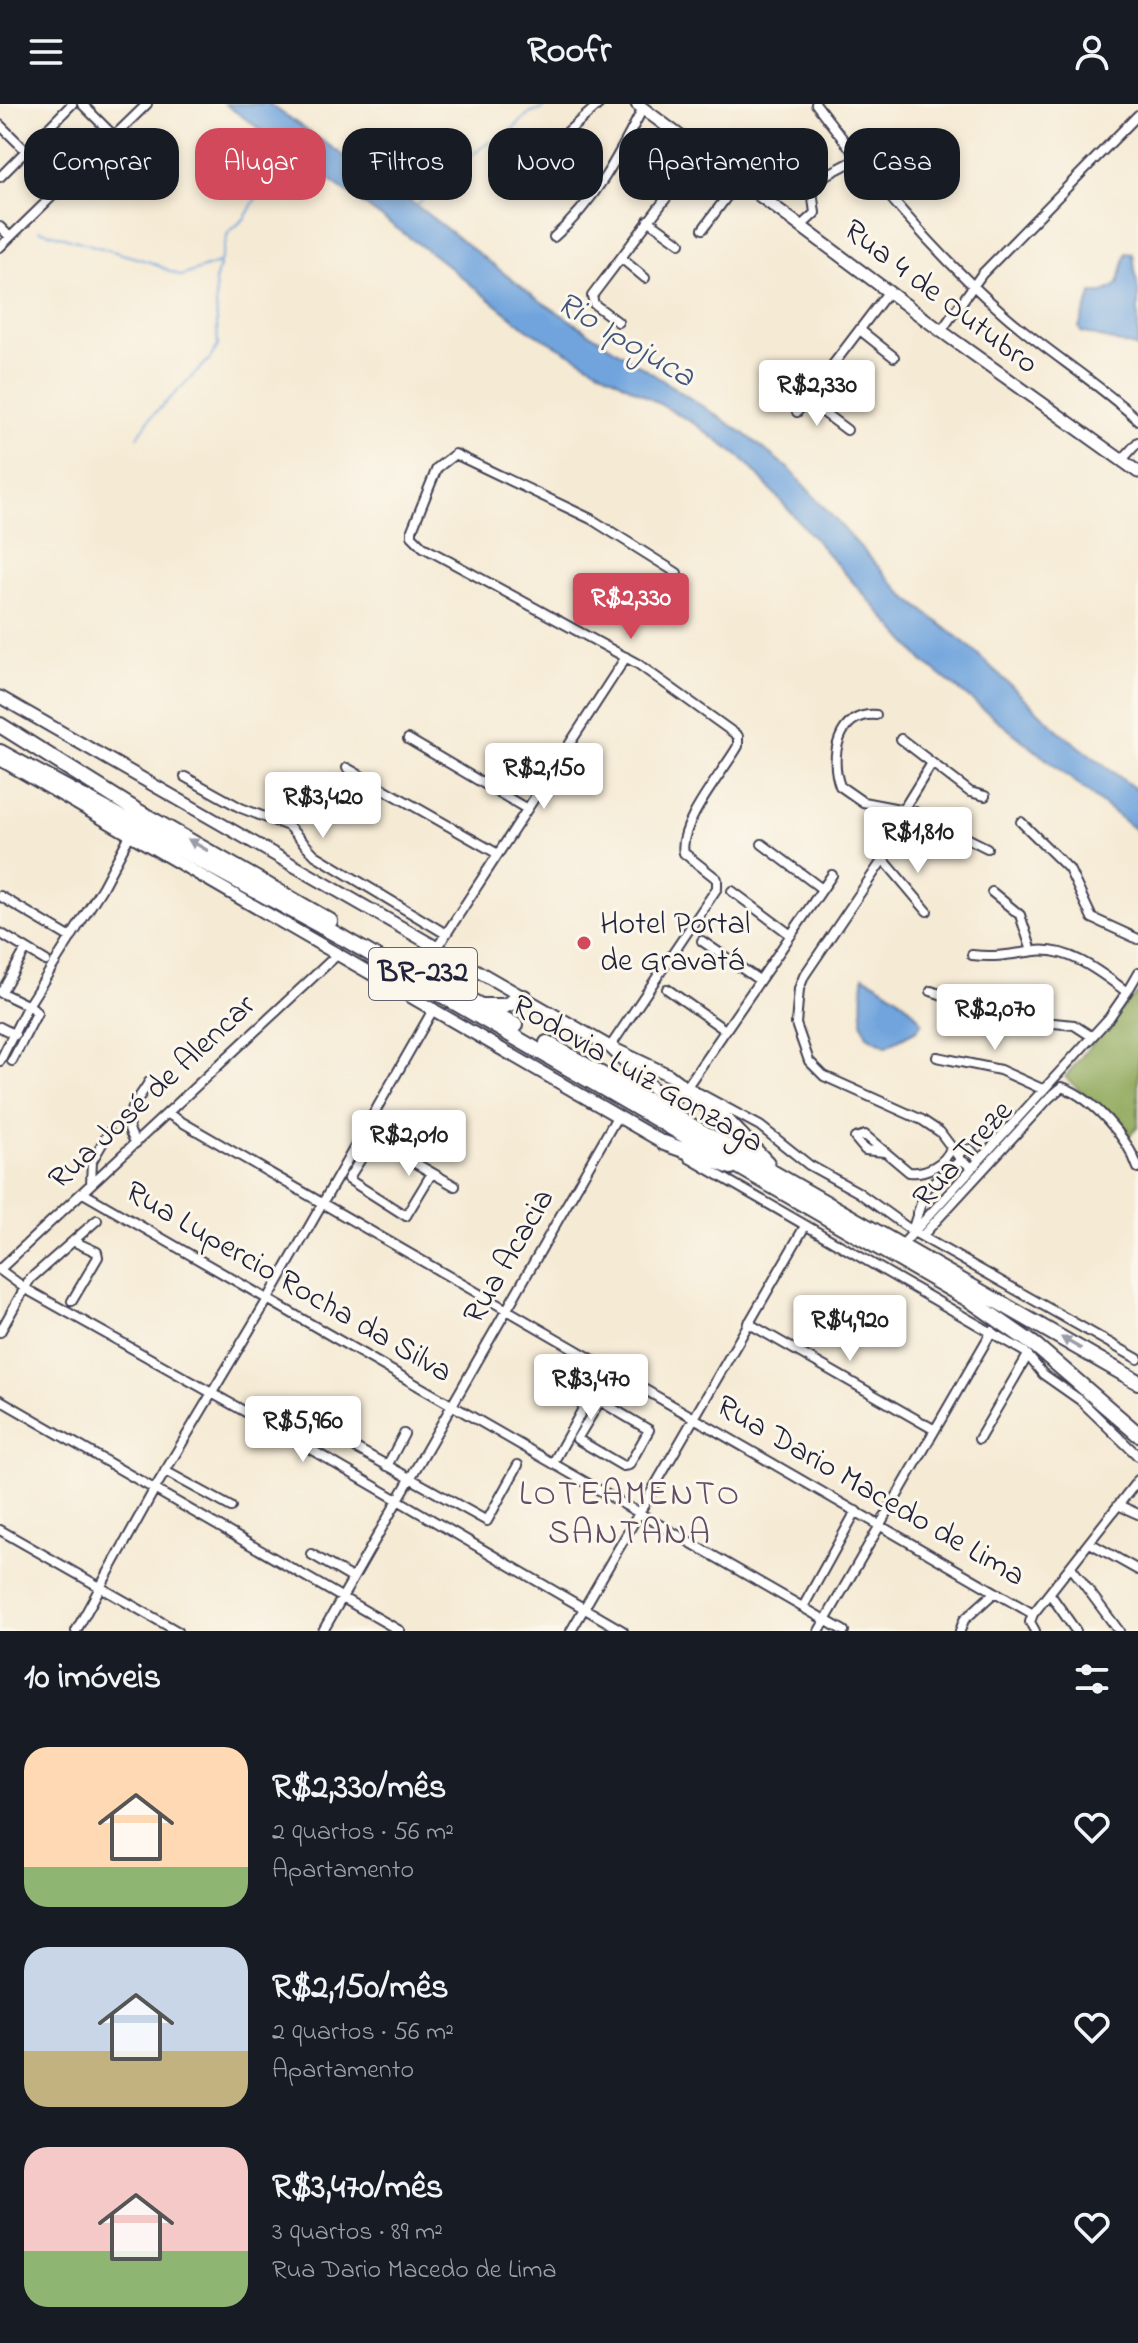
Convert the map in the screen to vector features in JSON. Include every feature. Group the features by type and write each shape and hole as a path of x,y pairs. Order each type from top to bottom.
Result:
{"highway":[{"name":"Rodovia Luiz Gonzaga","path":"0,725 134,809 772,1170 1036,1346 1138,1434"},
{"name":"Rodovia Luiz Gonzaga","path":"0,752 343,938 798,1200 1138,1382"},
{"path":"479,1005 504,1006 524,997"},
{"path":"688,1089 728,1122 772,1170"},
{"path":"664,1143 702,1160 747,1170"}],"main road":[{"name":"Rua 4 de Outubro","path":"640,106 669,128"},
{"name":"Rua 4 de Outubro","path":"766,200 941,331 1138,472"},
{"path":"0,697 610,1047 669,1075 688,1089 671,1102 663,1098 610,1047"},
{"path":"0,759 664,1143"}],"street":[{"path":"49,128 72,104"},
{"path":"82,104 106,128"},
{"path":"121,128 147,104"},
{"path":"572,128 599,104"},
{"path":"816,104 844,139"},
{"path":"554,237 572,221 612,169 640,106"},
{"path":"941,331 982,274 1138,115"},
{"path":"0,125 24,149"},
{"path":"0,177 24,153"},
{"path":"801,226 815,213 811,183 844,166"},
{"path":"0,247 48,200"},
{"path":"618,322 594,304 592,296 664,200"},
{"path":"703,229 724,200"},
{"path":"897,200 1004,315 1138,420"},
{"path":"648,220 680,243"},
{"path":"0,227 10,237"},
{"path":"621,258 645,278"},
{"path":"797,412 889,291"},
{"path":"860,330 894,357"},
{"path":"833,366 869,393"},
{"path":"807,400 847,430"},
{"path":"1121,461 1138,442"},
{"path":"610,1047 717,888 717,879 684,853 683,844 695,815 739,741 731,730 626,657 416,543 412,530 437,468 448,456 464,457 521,489 591,519 677,573"},
{"path":"437,948 626,657"},
{"path":"876,715 862,715 842,731 836,750 836,774 849,795 863,802 915,812 987,848"},
{"path":"408,739 527,809"},
{"path":"901,739 970,792 985,796"},
{"path":"903,810 932,763"},
{"path":"347,768 498,854"},
{"path":"185,777 241,808 288,826 315,855 446,934"},
{"path":"915,812 804,976 796,1009 801,1044 809,1061 824,1076 922,1120 940,1132 957,1154 975,1164"},
{"path":"1021,822 1069,869 1092,918 1138,939"},
{"path":"0,1061 27,1007 130,835"},
{"path":"762,844 822,889"},
{"path":"884,860 927,911"},
{"path":"832,875 688,1089 716,1100 760,1126 809,1165 858,1192 912,1231 1138,1359"},
{"path":"732,891 791,935"},
{"path":"992,892 1020,915 1032,951"},
{"path":"0,896 71,938"},
{"path":"0,933 46,961"},
{"path":"702,941 759,980"},
{"path":"12,1061 37,1016 33,1008 1,992 26,949"},
{"path":"972,955 1006,957 1032,951 1062,954 1083,962 1127,992"},
{"name":"Rua José de Alencar","path":"0,1269 339,953"},
{"path":"877,1265 935,1207 1091,1036 1127,992 1138,973"},
{"path":"667,989 725,1030"},
{"path":"931,991 1013,1019 1074,1025 1091,1036"},
{"path":"76,1631 154,1490 268,1299 434,1008"},
{"path":"0,1027 15,1035"},
{"path":"937,1057 1000,1070 1042,1089"},
{"path":"136,1143 128,1131 127,1119 149,1082"},
{"name":"Rua Treze","path":"923,1235 1038,1109 1062,1087 1109,1122 1124,1139 1138,1168"},
{"name":"Rua Dario Macedo de Lima","path":"168,1114 1033,1614 1030,1622 1035,1631"},
{"name":"Rua Acacia","path":"323,1631 618,1115"},
{"path":"91,1184 92,1161 109,1132"},
{"path":"432,1173 406,1216 349,1182 359,1158 373,1140 432,1173 455,1186"},
{"path":"664,1143 992,1331 1028,1355 1043,1374 1080,1400 1138,1456"},
{"path":"884,1152 902,1168 918,1173 970,1149 975,1164"},
{"path":"350,1154 359,1158"},
{"path":"912,1231 921,1200 957,1154"},
{"path":"934,1181 947,1192"},
{"name":"Rua Lupercio Rocha da Silva","path":"83,1193 844,1631"},
{"path":"788,1216 798,1200"},
{"path":"921,1200 935,1207"},
{"path":"0,1332 35,1273 97,1220"},
{"path":"571,1631 805,1226"},
{"path":"72,1301 98,1257 97,1252 73,1241"},
{"path":"0,1269 26,1289 623,1631"},
{"path":"748,1323 935,1430"},
{"path":"819,1631 992,1331"},
{"path":"979,1439 1028,1355"},
{"path":"553,1463 576,1416 606,1367"},
{"path":"0,1400 400,1631"},
{"path":"603,1401 649,1430 631,1463 623,1466 578,1440 577,1436 586,1420 597,1402 603,1401"},
{"path":"576,1416 586,1420"},
{"path":"387,1466 404,1434"},
{"path":"336,1437 487,1521 518,1465"},
{"path":"165,1471 231,1507"},
{"path":"1033,1614 1138,1480"},
{"path":"1118,1505 1138,1514"},
{"path":"803,1607 856,1511"},
{"path":"0,1530 177,1631"},
{"path":"1090,1543 1138,1570"},
{"path":"311,1554 352,1578"},
{"path":"1071,1567 1119,1631"},
{"path":"960,1631 964,1620 995,1592"},
{"path":"1050,1594 1076,1631"}],"green space":[{"path":"1138,993 1138,1127 1129,1136 1065,1077 1117,1013"}],"water":[{"name":"Rio Ipojuca","path":"225,104 269,104 304,128 258,128"},
{"name":"Rio Ipojuca","path":"326,143 342,154 342,189 326,177"},
{"name":"Rio Ipojuca","path":"358,200 408,200 536,298 745,434 789,469 906,597 970,647 1059,731 1138,791 1138,832 924,662 745,461 695,424 527,329"},
{"path":"1126,253 1133,254 1138,292 1138,348 1081,332 1079,327 1092,293 1103,293 1118,284"},
{"path":"863,976 888,990 909,1008 922,1022 917,1030 886,1046 867,1036 862,1022"}],"waterway":[{"path":"416,206 479,149 488,143 500,141 531,112 541,110 548,104"},
{"path":"138,436 151,417 209,360 218,346 215,281 228,233 245,218 255,200"},
{"path":"39,230 150,262 181,276 218,263"}],"place":[{"name":"Hotel Portal de Gravatá","path":"584,943"}],"district":[{"name":"LOTEAMENTO SANTANA","path":"630,1516"}]}
